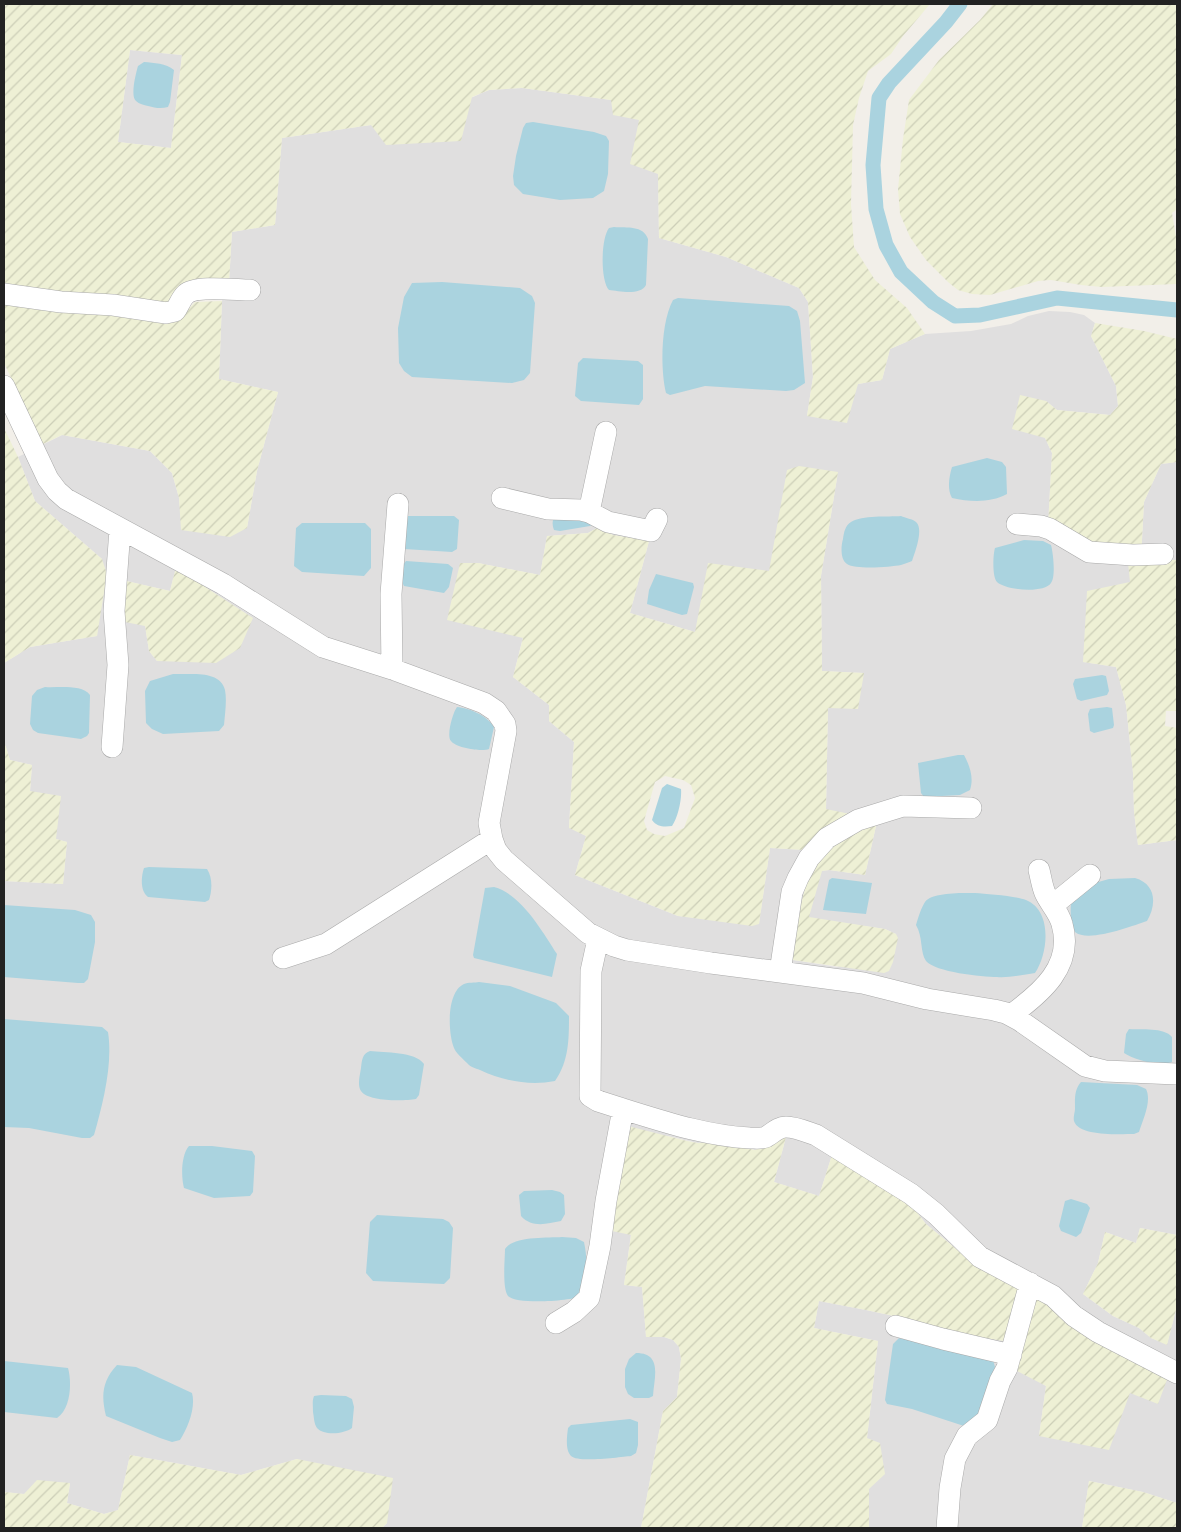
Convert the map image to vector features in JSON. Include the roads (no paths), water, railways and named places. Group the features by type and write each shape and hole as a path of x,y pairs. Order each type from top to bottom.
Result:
{"street":[{"path":"4,294 61,302 112,305 166,313 175,311 184,295 193,291 202,289 250,290"},
{"path":"4,386 48,478 57,491 79,508 224,584 323,647 392,669 484,703 496,711 505,724 506,732 489,824 496,850 519,874 588,933 627,950 863,983 927,999 994,1010 1011,1015 1085,1066 1105,1071 1177,1074"},
{"path":"589,512 606,432"},
{"path":"502,498 548,509 581,510 608,522 651,531 657,519"},
{"path":"392,669 391,594 398,504"},
{"path":"1017,524 1042,526 1050,529 1089,552 1134,555 1163,554"},
{"path":"112,747 118,665 114,611 120,529"},
{"path":"780,972 792,892 810,858 827,838 858,820 903,806 971,808"},
{"path":"283,958 326,944 492,839"},
{"path":"1011,1015 1037,996 1052,979 1060,964 1065,942 1062,923 1045,893 1039,870"},
{"path":"1053,905 1090,875"},
{"path":"598,938 592,971 590,1096 598,1101 694,1130 752,1138 764,1137 785,1127 799,1129 816,1135 911,1194 980,1256 1053,1296 1074,1316 1098,1332 1177,1373"},
{"path":"556,1323 574,1312 589,1298 600,1246 606,1201 623,1109"},
{"path":"947,1528 950,1488 955,1459 967,1436 988,1420 1000,1380 1007,1368 1011,1355 1030,1283"},
{"path":"896,1326 1011,1355"}],"water":[{"path":"144,62 164,65 174,70 168,107 151,107 139,103 134,98 133,90 137,69"},
{"path":"533,122 594,132 606,136 609,141 608,174 604,191 593,198 560,200 523,194 514,185 513,176 523,128 526,123"},
{"path":"609,228 638,229 648,239 646,285 639,291 609,290 606,285 603,269 604,240"},
{"path":"442,282 520,288 532,296 535,303 530,373 524,380 512,383 412,377 404,371 399,363 398,328 404,297 412,283"},
{"path":"678,298 789,306 797,311 800,321 805,383 794,390 786,391 705,386 670,395 666,393 662,358 664,333 669,309 673,300"},
{"path":"583,358 638,361 643,365 643,399 639,405 581,401 575,396 578,363"},
{"path":"987,458 1002,462 1006,467 1007,494 994,499 980,501 952,498 949,491 949,483 952,467"},
{"path":"559,513 593,524 560,531 554,530 553,520"},
{"path":"405,516 454,516 459,520 457,549 452,552 404,549"},
{"path":"901,516 915,521 918,525 918,541 912,561 901,565 874,568 851,566 845,562 842,556 842,545 845,529 851,522 862,518"},
{"path":"302,523 365,523 371,529 371,568 364,576 302,572 294,566 296,528"},
{"path":"1024,540 1043,541 1051,545 1054,570 1053,580 1041,589 1016,589 1001,585 995,579 993,565 995,548"},
{"path":"406,561 448,564 453,568 449,587 444,593 404,586 401,573"},
{"path":"656,574 693,583 694,587 687,614 682,615 647,604 649,590"},
{"path":"173,674 203,674 222,683 225,690 226,707 224,725 219,731 163,734 152,729 146,723 145,691 150,681"},
{"path":"1106,676 1109,691 1107,695 1081,701 1077,699 1073,684 1075,679"},
{"path":"45,687 76,688 90,695 89,733 87,736 81,739 38,733 33,730 30,724 32,696 37,690"},
{"path":"457,707 478,713 491,723 494,727 489,749 469,749 458,746 451,741 449,734"},
{"path":"1112,708 1113,728 1094,733 1090,731 1088,714 1090,709"},
{"path":"964,755 970,768 972,781 970,790 960,795 924,797 921,793 918,763"},
{"path":"667,784 681,789 678,813 672,826 658,825 652,820 662,788"},
{"path":"144,868 207,869 211,884 209,900 205,902 148,897 142,888 142,880"},
{"path":"832,878 872,883 866,914 823,910 829,880"},
{"path":"1135,878 1147,885 1153,895 1152,908 1147,921 1100,935 1081,935 1074,931 1071,924 1071,906 1077,888 1109,879"},
{"path":"494,887 504,891 522,905 557,954 552,977 474,958 485,888"},
{"path":"975,893 1009,896 1026,900 1041,913 1046,934 1045,944 1043,955 1035,973 1006,977 981,976 948,971 931,965 926,961 916,925 925,902 934,896"},
{"path":"4,905 75,910 91,915 95,922 95,942 88,979 84,983 78,983 4,977"},
{"path":"479,982 510,986 556,1003 569,1016 566,1058 555,1081 526,1083 498,1077 471,1066 456,1052 450,1033 451,1004 458,988 467,983"},
{"path":"4,1019 102,1027 108,1032 109,1057 106,1084 94,1135 90,1138 29,1128 4,1127"},
{"path":"1129,1029 1158,1030 1172,1037 1172,1062 1161,1064 1147,1062 1124,1053 1126,1034"},
{"path":"370,1051 407,1055 420,1060 424,1064 419,1095 416,1099 378,1099 365,1095 361,1091 359,1083 362,1060 365,1054"},
{"path":"1081,1082 1137,1085 1146,1089 1148,1099 1145,1116 1139,1132 1134,1134 1101,1134 1084,1130 1077,1126 1074,1121 1075,1098 1077,1088"},
{"path":"189,1146 212,1146 252,1151 255,1156 253,1192 250,1196 214,1198 184,1188 182,1166 184,1155"},
{"path":"552,1190 564,1195 565,1214 561,1221 535,1224 521,1216 519,1195 524,1191"},
{"path":"1071,1199 1087,1204 1090,1208 1081,1233 1076,1237 1061,1231 1059,1226 1065,1201"},
{"path":"377,1215 443,1219 449,1222 453,1228 450,1278 444,1284 373,1281 366,1273 370,1222"},
{"path":"562,1237 576,1238 584,1242 586,1269 582,1296 556,1301 532,1301 513,1299 508,1296 504,1280 505,1249 515,1242 523,1240"},
{"path":"899,1338 993,1360 995,1367 977,1424 964,1426 912,1409 887,1404 885,1400 893,1344"},
{"path":"636,1353 645,1354 654,1362 653,1396 649,1398 634,1398 628,1394 625,1387 625,1369 629,1359"},
{"path":"4,1361 68,1368 70,1380 69,1395 62,1414 57,1418 4,1412"},
{"path":"117,1365 136,1367 192,1393 193,1405 190,1417 186,1430 180,1440 172,1442 106,1416 104,1389 108,1377"},
{"path":"314,1396 346,1396 352,1399 354,1407 352,1428 344,1432 329,1433 320,1431 317,1428 313,1412 313,1400"},
{"path":"630,1419 638,1422 638,1445 636,1453 631,1456 582,1459 575,1458 569,1453 567,1439 568,1428 571,1425"}],"waterway":[{"path":"960,4 946,22 889,83 879,98 873,165 876,209 886,245 901,272 933,302 955,316 980,315 1057,298 1177,310"}]}
